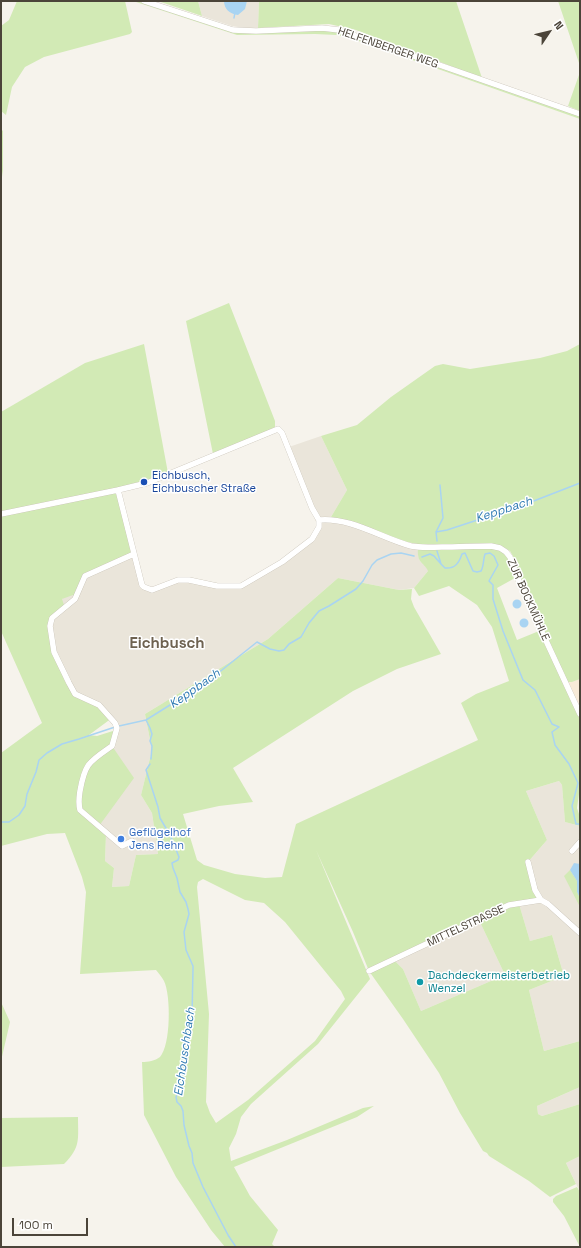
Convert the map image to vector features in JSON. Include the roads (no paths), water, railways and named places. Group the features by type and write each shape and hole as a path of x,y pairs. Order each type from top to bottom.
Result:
{"street":[{"name":"HELFENBERGER WEG","path":"144,1 233,30 256,31 322,28 339,30 580,114"},
{"path":"1,514 118,490 147,482 278,429 282,433 312,508 319,520 319,527 312,539 282,562 241,586 217,586 189,580 178,580 152,590 142,585 118,490"},
{"name":"ZUR BOCKMÜHLE","path":"319,520 328,519 348,524 420,548 491,546 500,548 506,552 510,557 518,579 580,714"},
{"path":"132,841 122,846 80,810 78,804 83,776 92,760 112,746 114,723 99,705 75,694 54,652 50,626 52,618 75,599 85,576 134,554"},
{"path":"572,851 580,842"},
{"path":"528,862 534,890 541,900 548,904 580,933"},
{"name":"MITTELSTRASSE","path":"369,971 509,906 541,900"}],"water":[{"path":"224,1 247,1 245,9 238,15 232,14 228,11"},
{"path":"517,599 522,604 517,609 512,604"},
{"path":"524,618 529,623 524,628 519,623"},
{"path":"574,863 580,864 580,898 577,892 577,881 570,870"}],"waterway":[{"path":"234,18 235,12"},
{"name":"Keppbach","path":"437,541 436,532 447,530 526,504 580,483"},
{"path":"436,532 443,518 440,485"},
{"name":"Keppbach","path":"422,557 430,554 434,556 441,564 437,551"},
{"name":"Keppbach","path":"119,726 146,720 178,700 183,699 182,696 184,694 217,674 257,642 270,649 279,651 284,650 289,644 301,637 309,623 319,611 356,589 377,560 391,554 401,553 414,556"},
{"path":"441,564 445,568 451,568 458,563 462,554 465,553 473,571 477,572 481,571 482,569 485,554 490,553 494,556 498,565 489,581 493,585 493,599 503,631 523,680 535,690 552,724 559,727 552,732 555,745 569,764 578,783 572,806 576,824 580,824"},
{"name":"Eichbuschbach","path":"146,720 152,734 150,741 152,746 151,759"},
{"name":"Keppbach","path":"1,822 9,822 19,815 25,806 27,794 39,760 47,753 62,744 115,727"},
{"name":"Eichbuschbach","path":"150,764 146,770 160,818 170,835 179,857 178,860 172,863 180,892 186,902 189,914 184,932 186,950 193,966 192,1016 188,1039 184,1047 182,1083 176,1097 177,1102 183,1111 184,1125 192,1153 193,1163 203,1187 228,1235 236,1247"}],"place":[{"name":"Eichbusch, Eichbuscher Straße","path":"144,482"},
{"name":"Geflügelhof Jens Rehn","path":"121,839"},
{"name":"Dachdeckermeisterbetrieb Wenzel","path":"420,982"}],"district":[{"name":"Eichbusch","path":"167,644"}]}
